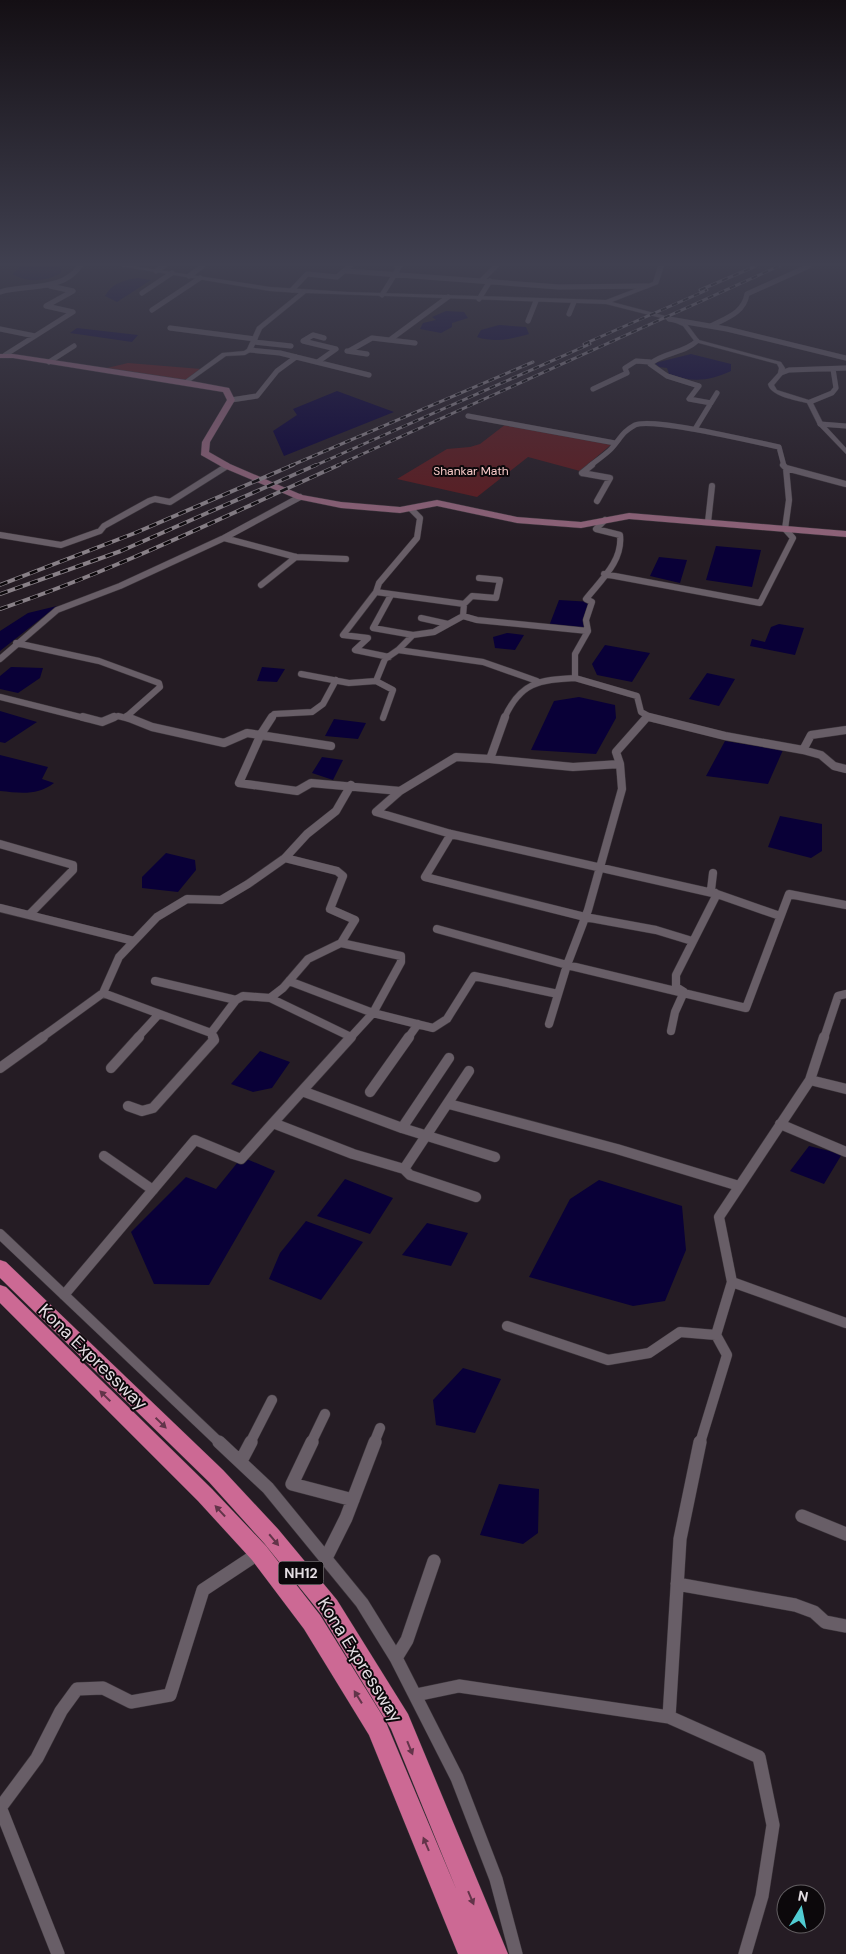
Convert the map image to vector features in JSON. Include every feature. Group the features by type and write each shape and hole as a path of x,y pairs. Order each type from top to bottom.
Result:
{"highway":[{"name":"Kona Expressway","path":"0,1267 216,1476 271,1536 329,1607 400,1722 495,1954"},
{"name":"Kona Expressway","path":"0,1292 205,1495 259,1554 312,1622 377,1728 472,1954"}],"main road":[{"path":"12,357 221,388 228,392 231,400 204,448 204,453 208,457 227,466 300,497 341,505 394,510 411,509 433,502 509,518 581,526 629,516 846,534"}],"street":[{"path":"49,362 57,357"},
{"path":"186,382 220,357"},
{"path":"231,400 258,396 278,371 296,357"},
{"path":"297,357 319,361 342,370 369,375"},
{"path":"319,361 324,357"},
{"path":"593,389 627,373 625,368 636,361 650,362 666,357"},
{"path":"762,357 779,363 782,368 781,373"},
{"path":"650,362 653,368 668,376 699,386 689,399 711,403"},
{"path":"833,369 836,388 810,402 775,391 770,385 781,373 789,370 846,368"},
{"path":"696,429 716,393"},
{"path":"810,402 820,424 846,452"},
{"path":"468,416 615,443"},
{"path":"597,501 610,478 582,472 615,443 622,433 638,424 648,423 696,429 779,447 782,464 786,468 846,484"},
{"path":"820,424 846,426"},
{"path":"0,535 56,545 67,544 100,531 104,526 148,501 155,499 170,502 227,466"},
{"path":"604,574 760,603 793,538 784,529 789,500 786,468"},
{"path":"708,522 712,486"},
{"path":"0,659 16,642 57,610 120,586 224,538 300,497"},
{"path":"388,657 355,650 368,638 343,635 376,592 379,583 418,538 420,518 411,509"},
{"path":"575,678 575,654 588,631 586,620 592,602 586,599 616,561 621,544 620,535 596,529 604,520"},
{"path":"224,538 296,557 346,559"},
{"path":"261,584 296,557"},
{"path":"463,616 464,604 472,596 496,598 500,580 479,578"},
{"path":"376,592 464,604"},
{"path":"391,595 373,628 413,636 434,632 463,616 477,620 588,631"},
{"path":"421,618 448,624"},
{"path":"376,681 385,659 413,636"},
{"path":"16,642 99,661 161,684 126,717"},
{"path":"398,650 483,662 537,681 575,678 637,696 641,712 647,717 725,736 803,750 821,755 834,766 846,769"},
{"path":"301,674 336,680 370,683 376,681 393,690 383,718"},
{"path":"336,680 326,703 316,712 274,714 261,734 239,783 297,791 311,783 351,785 400,791"},
{"path":"490,759 505,715 525,689 537,681"},
{"path":"0,697 102,722 118,716 126,717 152,727 224,743 247,733 331,746"},
{"path":"549,1024 567,965 585,917 622,789 620,764 616,752 647,717"},
{"path":"803,750 811,734 846,730"},
{"path":"620,764 573,767 456,757 400,791 376,812 451,834 600,866 717,894 780,916"},
{"path":"0,1068 103,993 119,957 157,917 187,899 221,900 285,858 307,834 336,811 351,785"},
{"path":"451,834 425,877 585,917 656,930 692,941"},
{"path":"0,844 73,865 73,870 29,915"},
{"path":"270,998 289,982 308,959 342,943 355,920 330,909 343,876 337,871 285,858"},
{"path":"713,873 711,890 717,894"},
{"path":"684,992 676,987 676,975 717,894"},
{"path":"437,929 567,965 746,1008 789,894 846,905"},
{"path":"0,908 134,941"},
{"path":"64,1294 195,1140 241,1159 373,1012 401,962 401,956 342,943"},
{"path":"289,982 373,1012 433,1028 446,1019 474,976 558,994"},
{"path":"155,981 236,1000"},
{"path":"670,1032 675,1012 684,992"},
{"path":"103,993 211,1034 214,1040 153,1108 142,1111 128,1106"},
{"path":"669,1717 680,1540 701,1438 727,1355 716,1335 732,1282 719,1217 810,1080 838,996 846,994"},
{"path":"211,1034 236,1000 243,996 270,998 350,1037"},
{"path":"111,1068 159,1014"},
{"path":"370,1092 418,1024"},
{"path":"402,1128 449,1058"},
{"path":"404,1169 425,1135 449,1104 469,1071"},
{"path":"810,1080 846,1089"},
{"path":"302,1091 402,1128 495,1157"},
{"path":"449,1104 617,1149 739,1186"},
{"path":"273,1123 353,1154 404,1169 410,1175 476,1197"},
{"path":"780,1124 846,1152"},
{"path":"104,1156 153,1190"},
{"path":"0,1234 268,1488 362,1603 396,1658 457,1778 496,1879 516,1954"},
{"path":"732,1282 846,1323"},
{"path":"507,1326 608,1360 649,1353 680,1332 716,1335"},
{"path":"241,1461 272,1400"},
{"path":"325,1414 292,1484 353,1500"},
{"path":"326,1558 353,1500 380,1428"},
{"path":"802,1516 846,1534"},
{"path":"58,1954 0,1807 37,1758 61,1711 77,1689 103,1688 131,1702 170,1695 203,1590 259,1554"},
{"path":"396,1658 407,1640 434,1561"},
{"path":"677,1584 796,1605 814,1612 825,1622 846,1626"},
{"path":"416,1695 459,1686 669,1717 759,1757 773,1825 762,1896 745,1954"}],"green space":[{"path":"128,363 201,369 185,381 103,369"},
{"name":"Shankar Math","path":"506,424 613,443 580,471 528,457 477,497 397,479 447,449 480,444"}],"shaded area":[{"path":"678,357 704,357 731,364 731,371 708,379 693,380 669,374 667,368 659,367 655,363"},
{"path":"337,391 394,412 284,456 273,431 297,415 293,409"},
{"path":"716,546 761,550 752,587 706,580"},
{"path":"659,557 687,560 680,583 650,576"},
{"path":"559,600 592,602 586,620 591,630 549,626"},
{"path":"57,606 0,651 0,631 28,613"},
{"path":"779,624 804,628 795,655 750,646 752,639 765,642 771,627"},
{"path":"507,633 524,635 515,650 495,648 493,637"},
{"path":"605,645 650,653 632,682 597,675 592,664"},
{"path":"11,667 43,668 40,678 18,693 0,689 0,676"},
{"path":"262,667 285,669 277,682 257,681"},
{"path":"707,673 735,679 719,706 689,699"},
{"path":"579,697 615,705 616,718 596,754 531,750 554,701"},
{"path":"0,711 37,722 5,743 0,742"},
{"path":"334,719 366,723 358,739 325,736"},
{"path":"725,741 783,750 768,784 706,776"},
{"path":"0,755 48,767 42,779 54,783 35,792 0,791"},
{"path":"322,757 343,760 333,780 312,773"},
{"path":"780,816 822,824 822,851 811,858 768,847"},
{"path":"166,853 195,860 196,870 178,892 142,888 142,877"},
{"path":"260,1051 290,1062 272,1088 253,1092 231,1084"},
{"path":"809,1146 842,1154 824,1184 790,1171"},
{"path":"242,1157 275,1171 209,1285 154,1284 131,1232 186,1177 216,1189"},
{"path":"345,1179 393,1198 370,1234 317,1216"},
{"path":"599,1180 682,1206 686,1250 665,1301 633,1306 529,1277 570,1199"},
{"path":"306,1221 363,1242 321,1300 269,1279 280,1253"},
{"path":"427,1223 468,1233 451,1266 402,1255"},
{"path":"463,1368 501,1379 475,1433 436,1425 433,1400"},
{"path":"499,1484 539,1489 538,1533 523,1544 480,1535"}],"railway":[{"path":"314,466 560,357"},
{"path":"336,466 577,357"},
{"path":"290,466 533,362"},
{"path":"0,585 135,533 293,465"},
{"path":"0,594 121,551 316,465"},
{"path":"0,609 43,594 129,559 339,465"}]}
